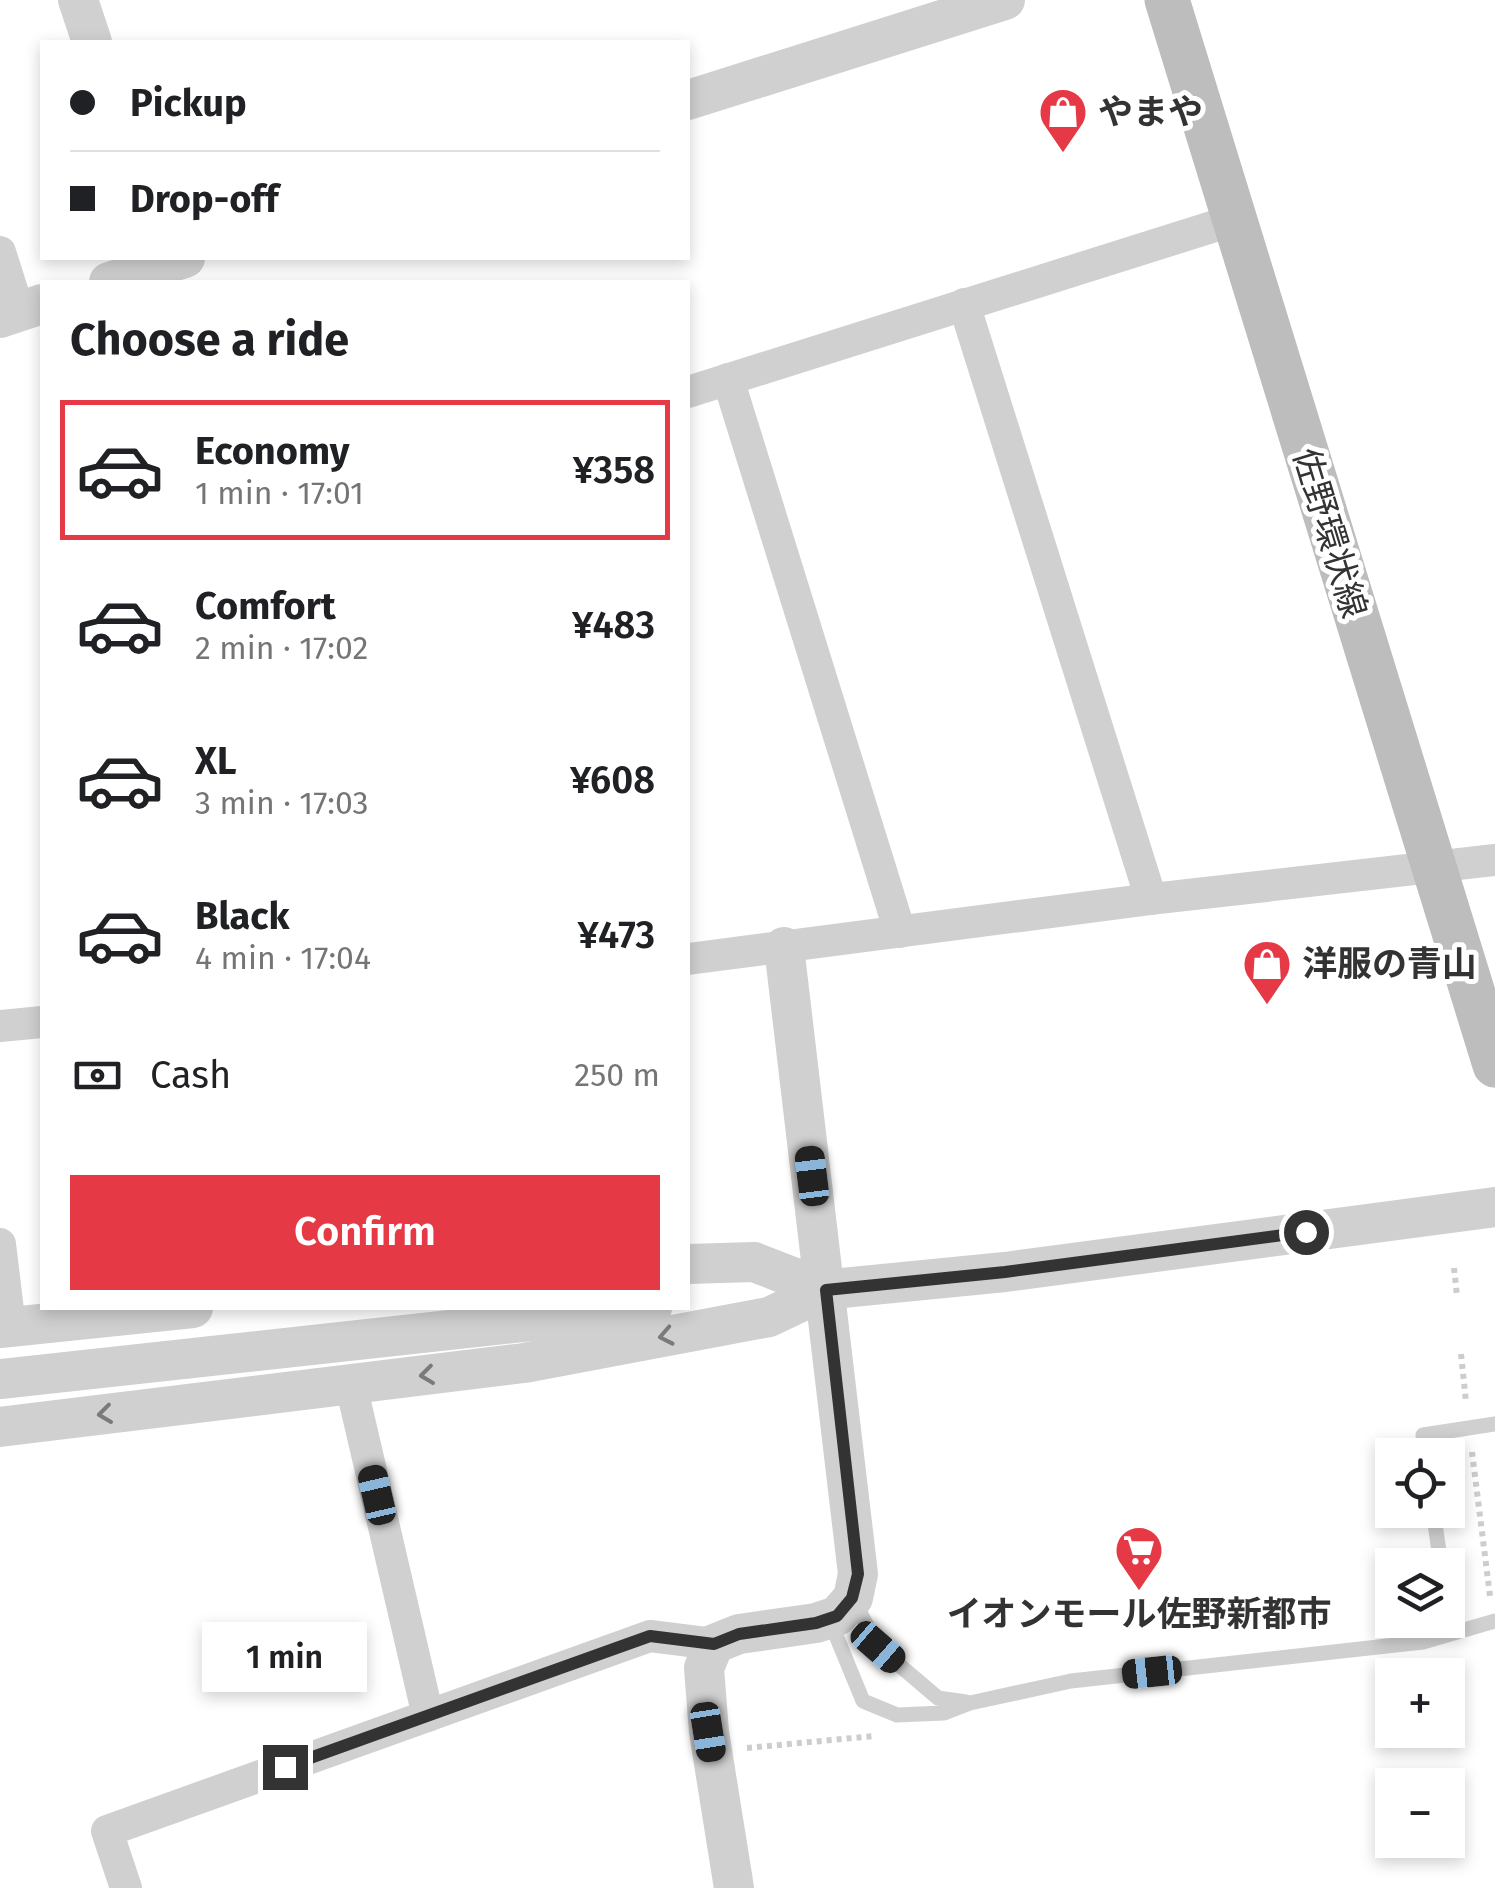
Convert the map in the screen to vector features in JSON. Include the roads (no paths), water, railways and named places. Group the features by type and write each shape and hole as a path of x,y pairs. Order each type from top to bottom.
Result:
{"main road":[{"name":"佐野環状線","path":"1167,0 1495,1065"}],"street":[{"path":"690,99 1006,0"},
{"path":"690,391 1234,220"},
{"path":"0,252 21,312"},
{"path":"116,280 169,266"},
{"path":"964,304 1151,899"},
{"path":"728,378 900,932"},
{"path":"690,959 1151,899 1495,860"},
{"path":"126,1888 106,1832 650,1636 714,1644 841,1608 858,1574 784,947"},
{"path":"0,1026 40,1022"},
{"path":"690,1304 1005,1272 1495,1207"},
{"path":"0,1244 5,1328 174,1310"},
{"path":"690,1264 754,1262 826,1290"},
{"path":"0,1427 524,1362 769,1316 826,1290"},
{"path":"0,1379 634,1310"},
{"path":"351,1384 428,1716"},
{"path":"714,1644 704,1668 708,1732 734,1888"}],"lane":[{"path":"1422,1438 1422,1435 1495,1424"},
{"path":"841,1608 878,1647 938,1698 970,1703"},
{"path":"841,1608 863,1701 897,1715 944,1713 970,1703 1071,1681 1350,1652 1429,1638"},
{"path":"1465,1623 1495,1621"}],"place":[{"name":"やまや","path":"1063,154"},
{"name":"洋服の青山","path":"1267,1006"},
{"name":"イオンモール佐野新都市","path":"1139,1592"}]}
